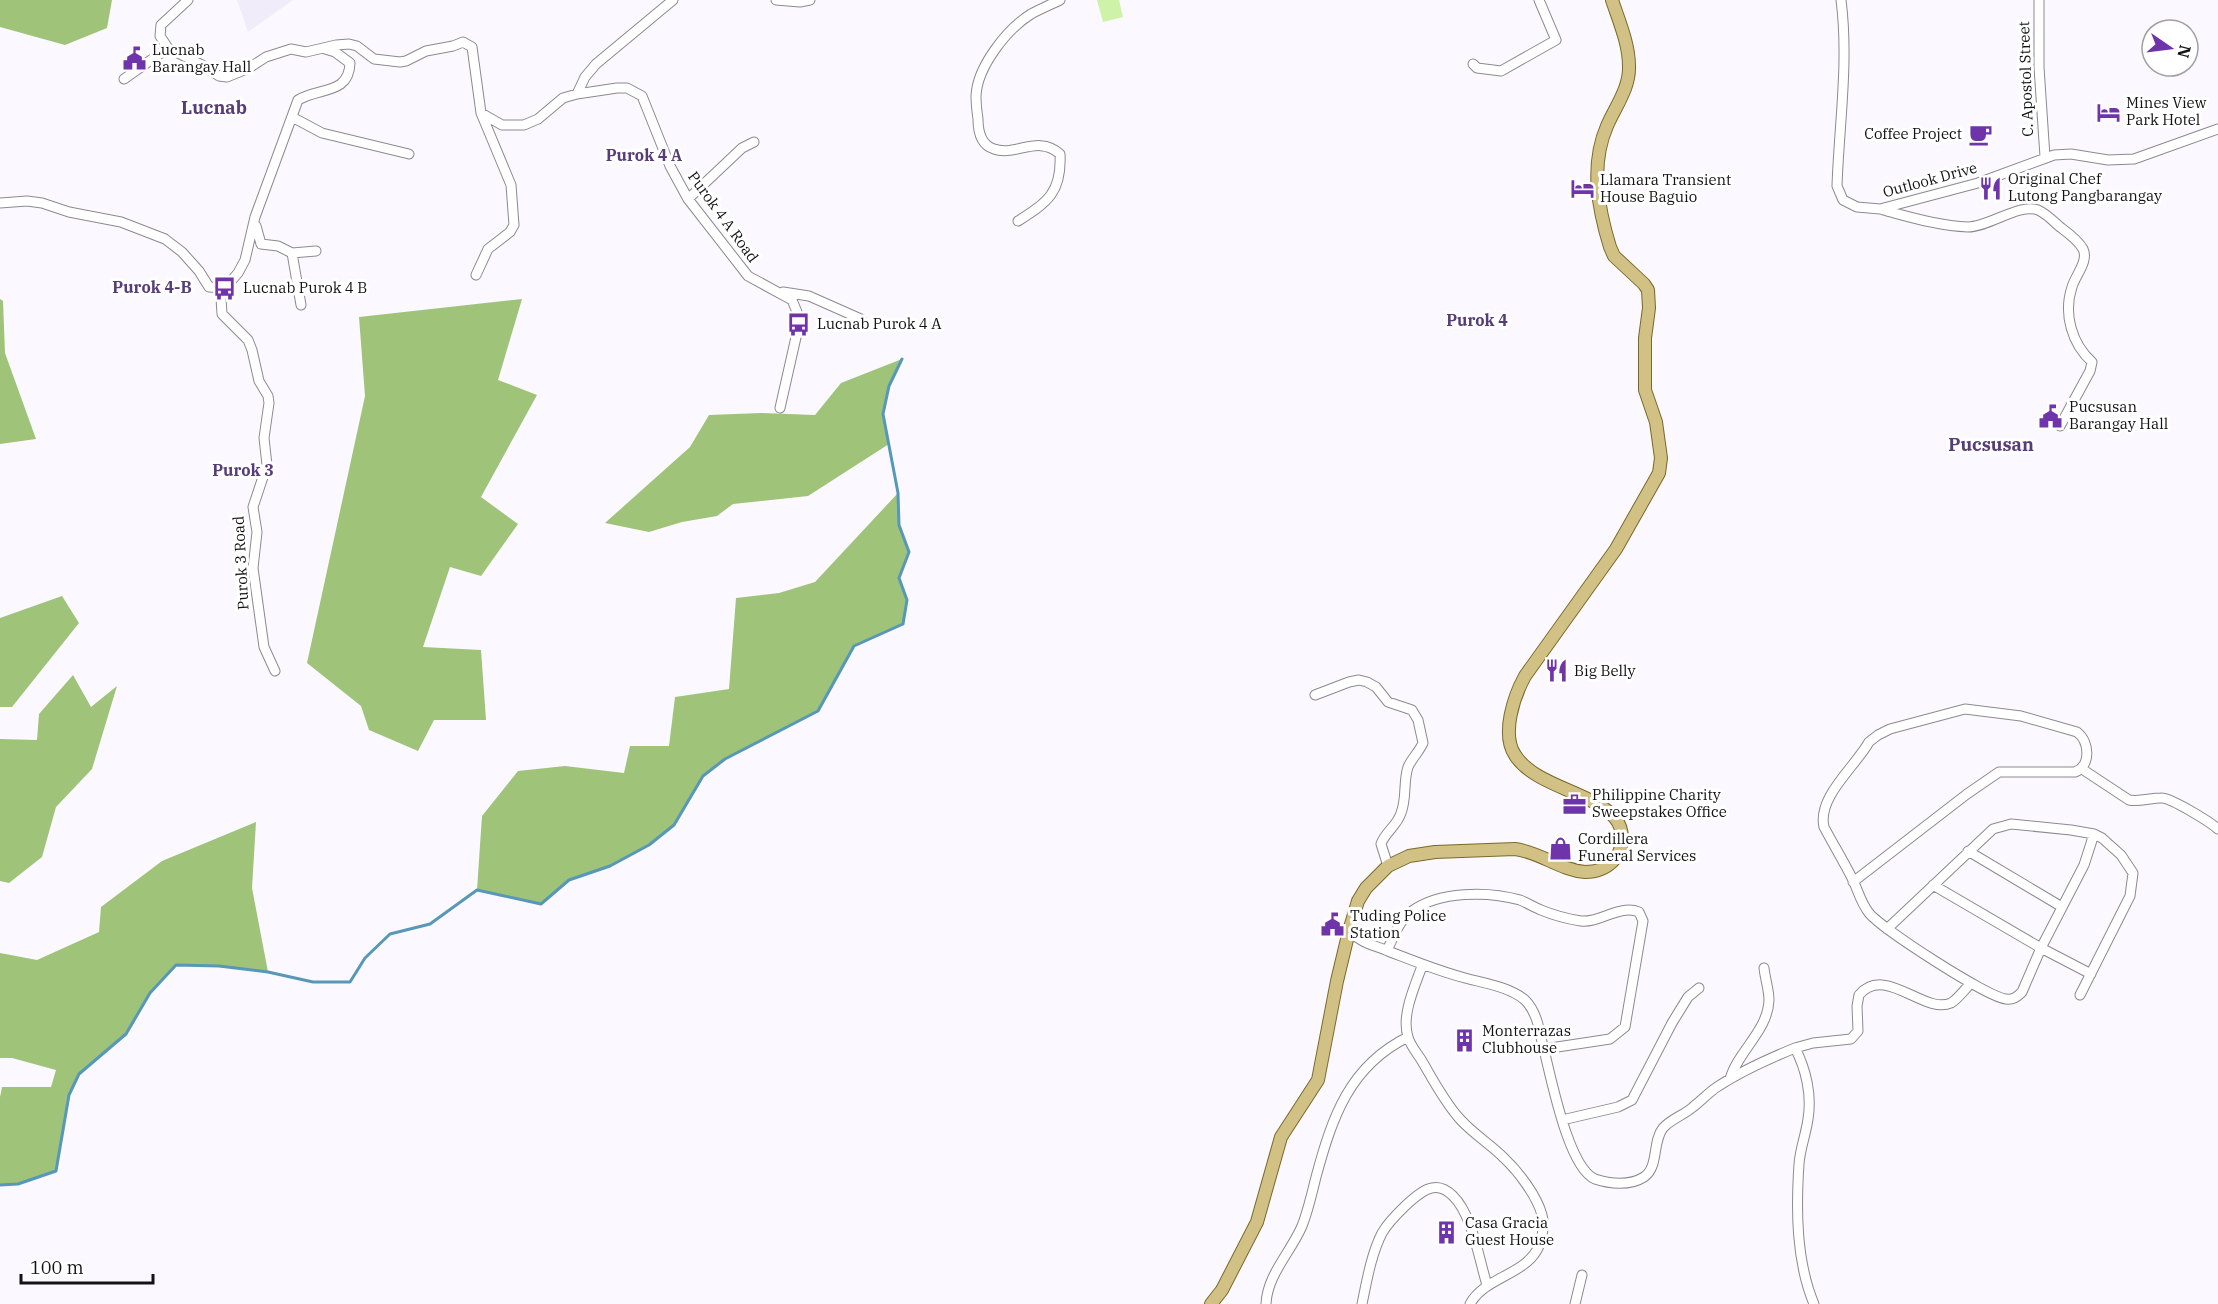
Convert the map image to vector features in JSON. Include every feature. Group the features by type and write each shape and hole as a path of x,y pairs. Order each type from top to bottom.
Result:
{"main road":[{"path":"1211,1304 1222,1290 1257,1222 1281,1137 1318,1080 1348,931 1358,901 1366,888 1388,866 1409,856 1435,852 1528,850 1570,869 1596,872 1617,857 1622,843 1622,832 1615,818 1528,768 1515,756 1511,743 1510,721 1516,693 1525,676 1617,549 1659,473 1661,458 1656,422 1645,390 1648,290 1614,256 1610,247 1597,184 1602,140 1629,75 1628,53 1612,0"}],"street":[{"path":"188,0 161,25 160,36 168,48 202,64 219,76 227,77 249,68 266,57 291,49 306,52 349,44 357,46 374,59 400,62 426,51 463,42 472,47 481,112 511,185 514,225 506,237 488,249 476,275"},
{"path":"577,94 585,76 596,64 673,0"},
{"path":"776,0 800,2 810,0"},
{"path":"1018,221 1043,205 1055,188 1061,170 1060,154 1050,147 1029,146 995,150 987,145 980,137 976,95 984,70 1005,36 1030,15 1060,0"},
{"path":"1473,64 1477,68 1501,71 1556,39 1539,0"},
{"name":"Outlook Drive","path":"1841,0 1843,87 1837,186 1843,200 1857,207 1880,209 1978,183 2045,157 2071,154 2108,160 2134,159 2218,129"},
{"name":"C. Apostol Street","path":"2039,0 2039,67 2045,157"},
{"path":"124,79 168,48"},
{"path":"0,203 27,201 121,222 165,239 182,252 199,270 209,287 212,289 225,288 246,260 255,218 298,99 306,94 340,85 348,75 350,63 335,52 322,48"},
{"name":"Purok 4 A Road","path":"481,112 502,125 524,125 538,119 562,98 577,94 627,88 642,96 670,166 688,199 748,276 792,300 797,312 798,324 780,408"},
{"path":"292,117 322,133 409,154"},
{"path":"688,199 742,148 754,142"},
{"path":"1880,209 1936,223 1968,227 1986,224 2021,210 2034,209 2047,215 2080,245 2084,252 2084,259 2070,294 2070,325 2080,352 2092,362 2090,371 2061,426"},
{"path":"255,218 261,244 278,246 292,253 316,251"},
{"path":"292,253 301,305"},
{"name":"Purok 3 Road","path":"225,288 221,298 222,314 248,340 259,381 268,396 269,403 264,438 267,465 254,507 257,532 253,568 264,647 275,671"},
{"name":"Purok 4 A Road","path":"781,292 809,296 861,319"},
{"path":"1315,695 1359,680 1376,687 1388,702 1412,710 1418,720 1423,743 1409,766 1401,815 1387,832 1381,844 1388,866"},
{"path":"1853,882 1999,772 2068,772 2082,769 2086,763 2082,736 2077,732 2021,716 1965,710 1890,729 1878,735 1869,742 1827,800 1822,817 1824,827 1864,906 1873,918 1971,983 1998,997 2008,1000 2017,998 2084,865 2094,834"},
{"path":"2082,769 2129,800 2135,802 2166,798 2188,812 2205,819 2218,829"},
{"path":"1887,929 1993,830 2011,824 2094,834 2121,855 2133,873 2133,878 2130,896 2080,995"},
{"path":"1968,851 2062,907"},
{"path":"1933,885 2041,948 2091,974"},
{"path":"1387,950 1401,923 1412,911 1426,903 1463,895 1496,896 1521,901 1541,910 1584,921 1598,919 1620,911 1639,912 1643,921 1625,1027 1610,1039 1544,1048"},
{"path":"1348,931 1360,942 1387,950 1422,966 1492,985 1519,996 1529,1005 1535,1016 1562,1120 1577,1157 1587,1174 1618,1184 1647,1175 1651,1169 1656,1142 1664,1127 1730,1079 1795,1048 1813,1043 1851,1039 1858,1031 1859,995 1870,986 1876,984 1886,986 1941,1004 1950,1003 1971,983"},
{"path":"1345,946 1360,942"},
{"path":"1422,966 1408,1011 1408,1037 1460,1119 1505,1158 1533,1196 1542,1214 1542,1231 1536,1251 1525,1263 1487,1285 1474,1296 1470,1304"},
{"path":"1730,1079 1736,1063 1762,1026 1766,1014 1768,1001 1764,968"},
{"path":"1562,1120 1618,1107 1632,1100 1672,1023 1688,997 1699,988"},
{"path":"1266,1304 1266,1293 1271,1280 1302,1225 1326,1141 1346,1094 1374,1059 1392,1045 1408,1037"},
{"path":"1795,1048 1807,1082 1809,1117 1799,1164 1798,1231 1806,1281 1814,1304"},
{"path":"1362,1304 1368,1275 1383,1231 1411,1202 1432,1188 1440,1187 1452,1194 1461,1205 1468,1220 1487,1285"},
{"path":"1575,1304 1582,1275"}],"shaded area":[{"path":"237,0 293,0 248,32"}],"green space":[{"path":"0,0 112,0 107,28 65,45 0,27"},
{"path":"1097,0 1119,0 1123,17 1103,22"},
{"path":"0,299 3,301 5,353 36,439 0,444"},
{"path":"522,299 498,380 537,395 481,497 518,524 481,576 450,567 423,647 481,650 486,720 434,720 418,751 369,730 361,706 307,663 365,396 359,317"},
{"path":"902,359 889,386 883,413 889,444 808,496 733,504 717,516 682,522 649,532 605,523 690,447 709,415 761,413 815,415 841,383"},
{"path":"898,493 899,525 909,552 899,578 907,600 903,624 854,646 818,711 725,759 703,776 674,825 649,845 610,866 569,880 541,904 477,890 482,816 518,771 565,766 624,773 630,746 669,746 675,697 729,689 736,598 779,593 815,582"},
{"path":"62,596 79,623 12,707 0,707 0,618"},
{"path":"73,675 91,707 117,686 92,769 56,807 42,857 9,883 0,881 0,739 37,740 39,714"},
{"path":"256,822 252,888 268,972 219,966 176,965 150,993 126,1034 79,1074 69,1095 56,1171 18,1184 0,1185 2,1087 51,1087 56,1070 12,1058 0,1058 0,953 37,960 99,932 101,907 162,861"}],"waterway":[{"path":"0,1185 18,1184 56,1171 69,1095 79,1074 126,1034 150,993 176,965 219,966 268,972 313,982 350,982 365,958 390,934 430,924 477,890 541,904 569,880 610,866 649,845 674,825 703,776 725,759 818,711 854,646 903,624 907,600 899,578 909,552 899,525 898,493 883,414 889,386 902,359"}],"place":[{"name":"Lucnab Barangay Hall","path":"134,59"},
{"name":"Mines View Park Hotel","path":"2108,112"},
{"name":"Coffee Project","path":"1980,134"},
{"name":"Original Chef Lutong Pangbarangay","path":"1990,188"},
{"name":"Llamara Transient House Baguio","path":"1582,189"},
{"name":"Lucnab Purok 4 B","path":"225,288"},
{"name":"Lucnab Purok 4 A","path":"799,324"},
{"name":"Pucsusan Barangay Hall","path":"2051,416"},
{"name":"Big Belly","path":"1556,671"},
{"name":"Philippine Charity Sweepstakes Office","path":"1574,804"},
{"name":"Cordillera Funeral Services","path":"1560,848"},
{"name":"Tuding Police Station","path":"1332,925"},
{"name":"Monterrazas Clubhouse","path":"1464,1040"},
{"name":"Casa Gracia Guest House","path":"1447,1232"}],"district":[{"name":"Lucnab","path":"214,108"},
{"name":"Purok 4 A","path":"644,155"},
{"name":"Purok 4-B","path":"152,287"},
{"name":"Purok 4","path":"1477,320"},
{"name":"Pucsusan","path":"1991,445"},
{"name":"Purok 3","path":"243,470"}]}
